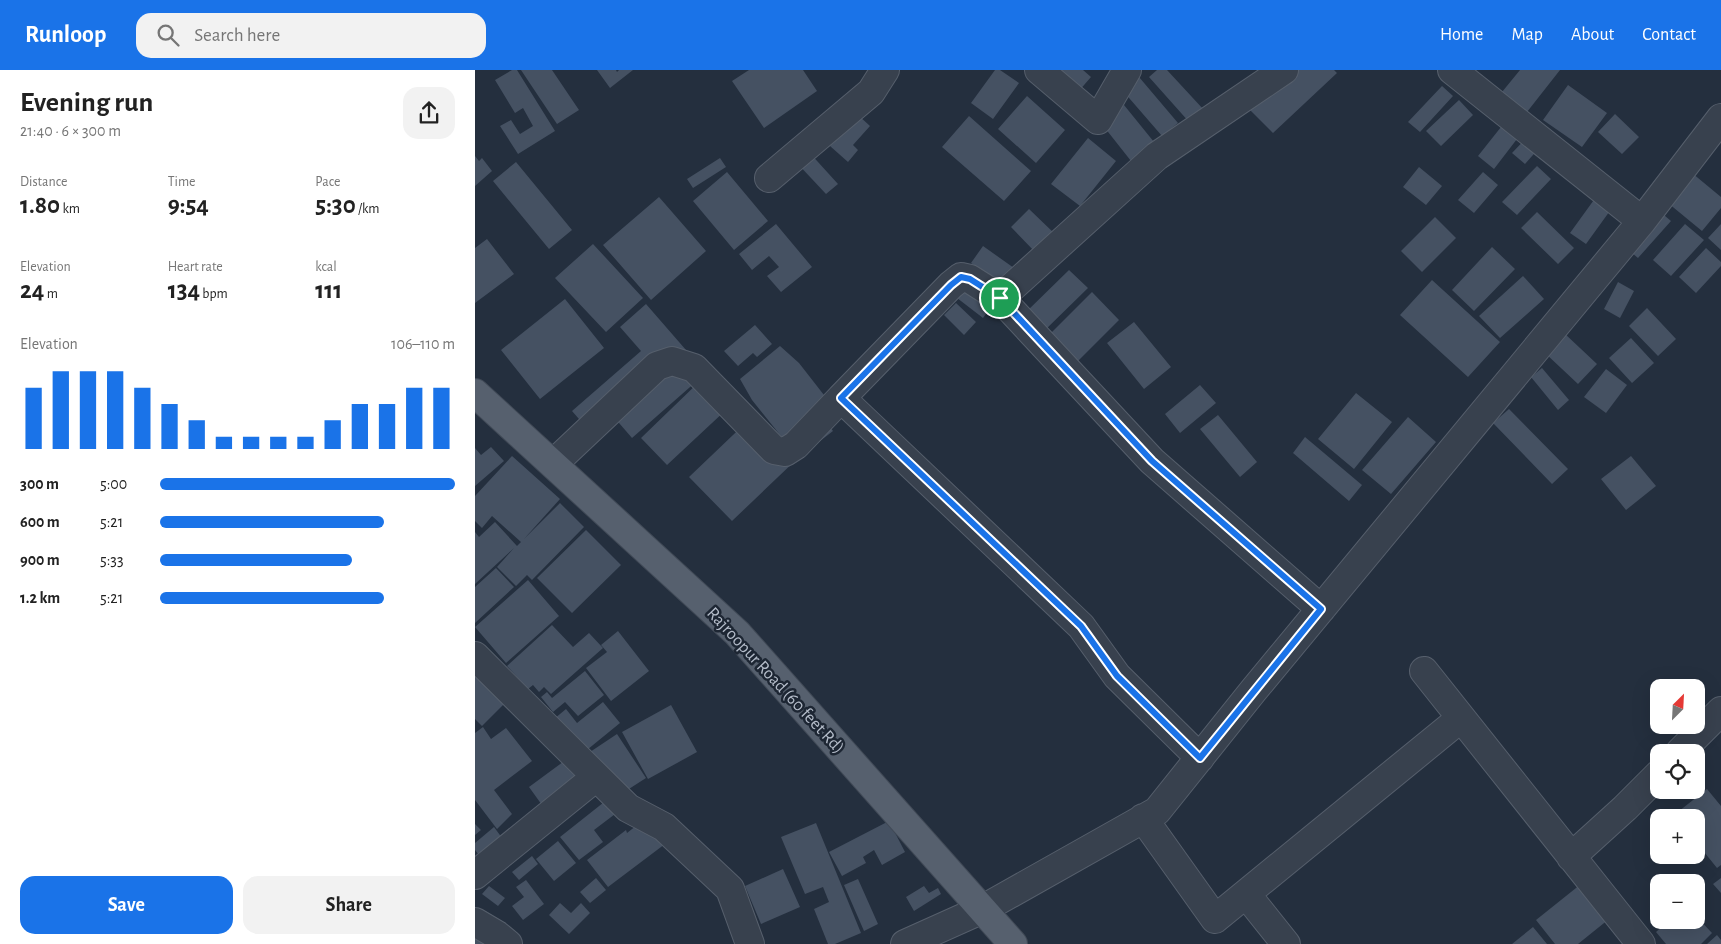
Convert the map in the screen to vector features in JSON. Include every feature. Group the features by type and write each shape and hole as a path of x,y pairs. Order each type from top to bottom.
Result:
{"main road":[{"name":"Rajroopur Road (60 feet Rd)","path":"475,393 737,633 1013,944"}],"street":[{"path":"769,178 871,92 885,70"},
{"path":"1039,70 1098,120 1127,70"},
{"path":"1000,298 1157,156 1284,70"},
{"path":"1452,70 1643,220"},
{"path":"905,944 983,909 1157,811 1321,609 1643,220 1721,118"},
{"path":"553,464 657,366 672,361 694,368 774,450 785,452 796,445 951,285 961,277 970,279 1000,298 1152,461 1321,609"},
{"path":"841,398 1081,626 1117,676 1200,758"},
{"path":"475,656 628,808 664,827 730,889 750,944"},
{"path":"1424,671 1641,944"},
{"path":"1688,744 1721,711"},
{"path":"1143,818 1215,919 1461,718"},
{"path":"475,875 596,777"},
{"path":"1571,857 1650,783"},
{"path":"1246,894 1286,944"},
{"path":"475,922 508,944"}],"building":[{"path":"512,70 517,70 555,131 518,154 500,126 511,120 520,134 533,126 523,108 515,113 495,80"},
{"path":"521,70 552,70 579,110 557,124"},
{"path":"597,70 616,70 617,72 619,70 633,70 610,88"},
{"path":"749,70 803,70 817,91 764,128 732,81"},
{"path":"995,70 1000,70 1019,83 993,119 971,103"},
{"path":"1053,70 1083,70 1091,77 1078,92"},
{"path":"1157,70 1167,70 1204,110 1190,123 1149,77"},
{"path":"1287,70 1334,70 1337,73 1273,133 1248,108"},
{"path":"1520,70 1560,70 1527,112 1502,92"},
{"path":"1139,77 1178,123 1162,136 1123,91"},
{"path":"1568,85 1607,113 1582,147 1543,120"},
{"path":"1442,86 1453,96 1420,132 1408,122"},
{"path":"1027,96 1065,130 1036,163 998,129"},
{"path":"1459,100 1473,115 1441,146 1426,131"},
{"path":"1124,105 1154,142 1131,161 1101,123"},
{"path":"1615,114 1639,137 1622,154 1598,132"},
{"path":"858,115 870,126 853,145 858,150 848,162 830,146"},
{"path":"969,116 1031,171 1004,201 942,147"},
{"path":"1501,127 1517,139 1494,169 1478,156"},
{"path":"1528,136 1540,147 1525,164 1512,153"},
{"path":"1088,138 1116,161 1080,206 1051,184"},
{"path":"808,151 838,184 826,194 796,162"},
{"path":"475,156 479,161 482,158 492,171 475,186"},
{"path":"720,158 726,167 693,188 687,179"},
{"path":"516,162 572,230 549,249 493,181"},
{"path":"1537,166 1551,179 1517,215 1502,202"},
{"path":"1419,167 1442,186 1426,205 1403,187"},
{"path":"727,172 768,221 734,250 693,201"},
{"path":"1483,172 1498,185 1474,213 1458,200"},
{"path":"1692,173 1721,197 1721,208 1702,231 1668,203"},
{"path":"659,197 706,251 651,300 603,245"},
{"path":"1596,197 1612,208 1586,244 1570,233"},
{"path":"1029,209 1055,234 1036,253 1011,227"},
{"path":"1658,210 1671,221 1638,258 1626,248"},
{"path":"1537,212 1574,248 1558,264 1521,228"},
{"path":"1435,217 1456,238 1422,272 1401,251"},
{"path":"776,224 812,267 781,292 767,276 779,267 769,256 752,270 739,254"},
{"path":"1685,224 1704,240 1671,276 1653,260"},
{"path":"1721,224 1721,250 1708,238"},
{"path":"487,239 514,274 475,303 475,248"},
{"path":"593,244 643,298 606,332 555,278"},
{"path":"983,246 1014,268 1002,284 971,263"},
{"path":"1492,247 1515,269 1474,311 1452,290"},
{"path":"1706,248 1721,262 1721,266 1696,293 1679,277"},
{"path":"1069,270 1088,288 1042,333 1023,315"},
{"path":"961,275 995,302 983,318 948,291"},
{"path":"1523,276 1544,299 1500,338 1479,316"},
{"path":"1432,280 1500,342 1468,377 1400,315"},
{"path":"1618,282 1634,291 1620,318 1604,309"},
{"path":"1092,292 1119,320 1076,363 1048,336"},
{"path":"565,299 604,348 540,399 501,350"},
{"path":"956,303 976,322 964,335 944,315"},
{"path":"646,304 706,373 632,438 613,416 592,434 572,411 641,351 620,327"},
{"path":"1647,308 1676,339 1658,356 1629,326"},
{"path":"1134,322 1171,367 1144,389 1107,343"},
{"path":"755,325 772,344 757,357 753,353 738,366 724,351"},
{"path":"1564,333 1597,364 1578,384 1545,353"},
{"path":"1631,338 1654,363 1632,383 1609,358"},
{"path":"780,346 799,363 838,413 826,422 833,431 798,458 732,521 689,477 755,414 797,456 752,400 740,379"},
{"path":"1542,368 1569,400 1558,410 1531,377"},
{"path":"1606,369 1627,385 1606,413 1584,397"},
{"path":"700,381 727,409 667,465 641,438"},
{"path":"1200,385 1216,403 1180,433 1165,414"},
{"path":"1356,393 1392,422 1354,469 1318,439"},
{"path":"1509,409 1568,469 1552,484 1493,423"},
{"path":"1218,415 1257,462 1240,477 1200,429"},
{"path":"1408,417 1436,442 1391,494 1362,470"},
{"path":"1305,437 1362,485 1349,501 1293,453"},
{"path":"491,447 504,461 475,486 475,448 481,455"},
{"path":"512,456 560,499 524,539 560,503 584,527 532,580 527,575 516,586 497,567 514,548 475,584 475,532 479,537 495,522 517,546 521,542 492,516 482,528 475,521 475,496"},
{"path":"1631,456 1656,486 1626,510 1601,479"},
{"path":"586,530 621,565 572,613 537,578"},
{"path":"496,568 514,587 475,623 475,587"},
{"path":"528,580 559,616 506,663 475,627"},
{"path":"552,625 573,647 589,633 603,648 551,694 544,687 539,692 533,685 528,689 507,666"},
{"path":"618,631 649,671 611,701 586,668 607,652 601,645"},
{"path":"475,669 507,701 482,726 475,719"},
{"path":"585,671 604,695 578,716 565,702 553,712 541,697 547,692 552,698"},
{"path":"603,702 620,723 582,754 554,719 566,709 577,723"},
{"path":"671,705 697,752 648,779 622,732"},
{"path":"483,727 491,739 506,728 532,761 494,790 512,814 497,829 475,800 475,733"},
{"path":"617,734 646,778 618,796 590,752"},
{"path":"567,759 586,783 547,812 529,787"},
{"path":"1707,789 1721,806 1721,865 1717,868 1705,853 1705,809 1682,809 1694,799 1705,799 1705,791"},
{"path":"613,795 623,808 594,830 603,842 579,860 560,837"},
{"path":"646,818 665,844 608,887 587,860 626,830 627,833"},
{"path":"889,821 905,852 882,865 874,850 863,857 866,863 842,876 829,852"},
{"path":"816,823 861,933 835,944 828,944 814,909 829,902 823,887 805,894 781,837"},
{"path":"475,824 481,830 475,835"},
{"path":"494,827 505,842 483,860 475,850 475,843"},
{"path":"558,841 576,863 554,881 536,859"},
{"path":"532,856 538,864 519,880 512,872"},
{"path":"783,869 800,907 761,924 745,886"},
{"path":"596,878 606,890 590,903 580,892"},
{"path":"1721,878 1721,893 1713,884"},
{"path":"858,879 878,924 864,931 844,885"},
{"path":"526,880 544,904 523,920 512,906 524,897 516,887"},
{"path":"1586,880 1614,915 1578,944 1555,944 1536,920"},
{"path":"489,886 505,898 498,906 482,894"},
{"path":"924,886 929,893 938,888 941,894 914,911 906,897"},
{"path":"560,903 571,913 581,903 590,913 569,934 549,915"},
{"path":"1705,926 1712,933 1701,944 1666,944 1656,932 1659,929 1705,929"},
{"path":"475,927 487,944 475,944"},
{"path":"1533,927 1547,944 1512,944"},
{"path":"1717,935 1721,940 1721,944 1707,944"}],"route":[{"path":"961,277 970,279 1000,298 1152,461 1321,609 1200,758 1117,676 1081,626 841,398 961,277"}]}
